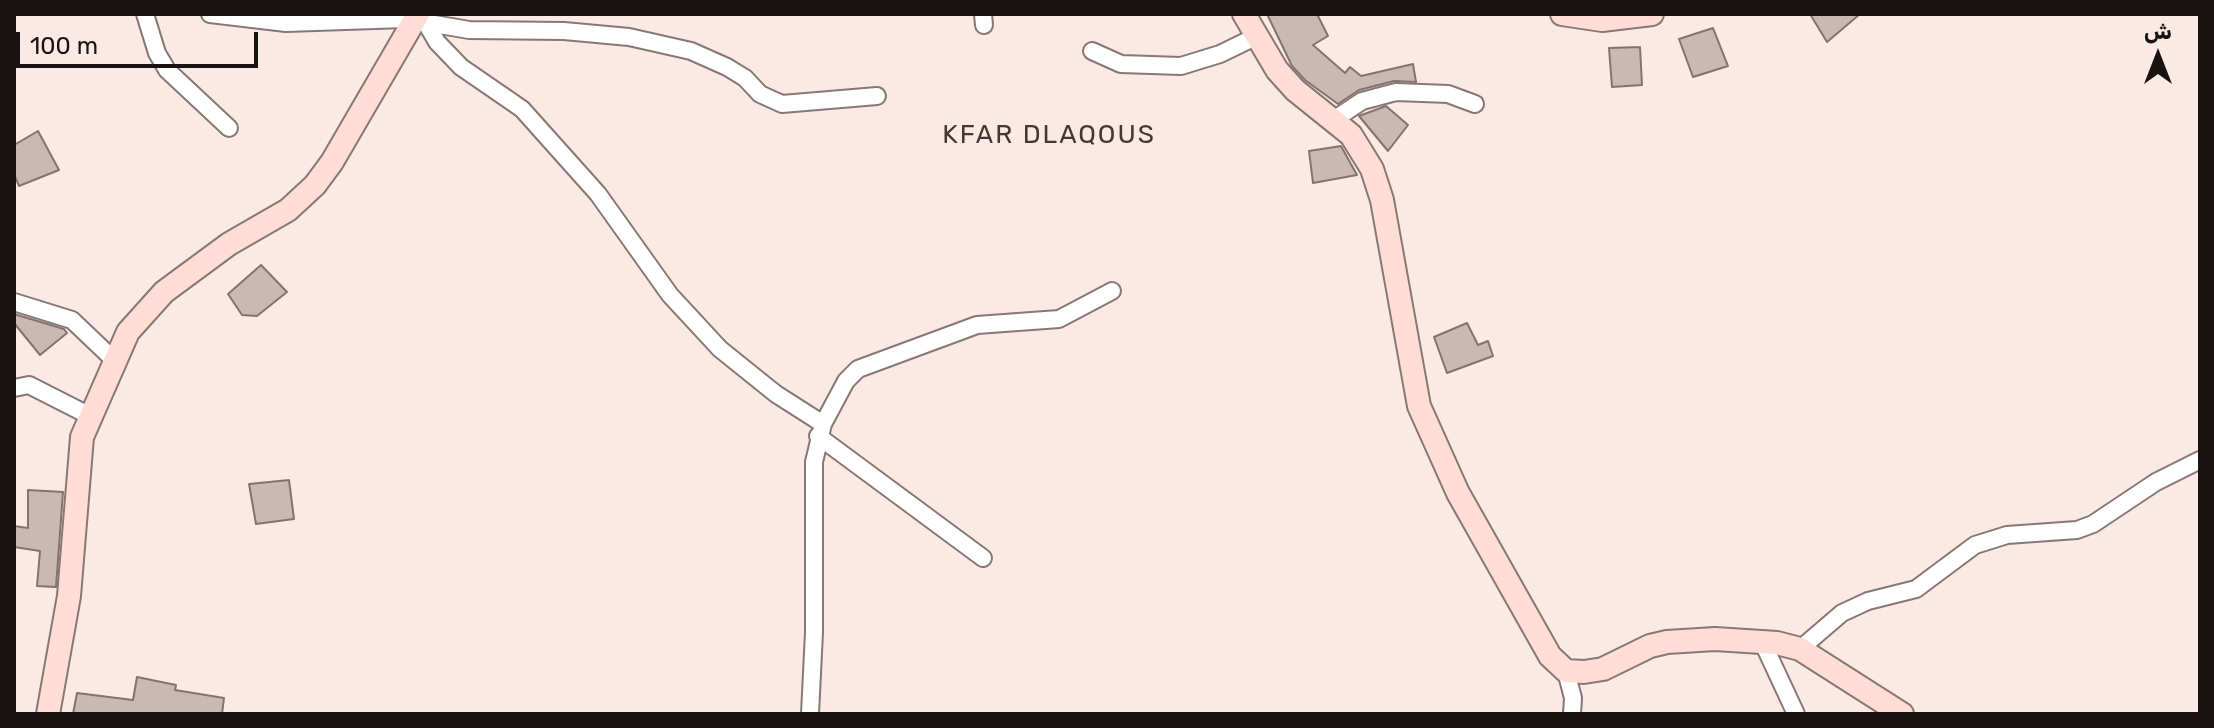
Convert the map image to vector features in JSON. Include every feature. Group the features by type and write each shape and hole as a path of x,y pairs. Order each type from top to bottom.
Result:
{"main road":[{"path":"1244,14 1255,37 1295,90 1335,119 1362,150 1382,200 1419,406 1458,493 1550,656 1566,671 1603,669 1642,649 1667,642 1715,639 1762,641 1800,649 1902,714"},
{"path":"1562,14 1602,20 1652,14"},
{"path":"48,714 66,619 82,437 128,332 152,303 229,244 288,210 315,185 420,19"}],"street":[{"path":"145,14 157,53 167,70 229,128"},
{"path":"210,14 286,23 420,19 469,30 594,33 657,42 727,67 745,78 760,94 782,104 877,96"},
{"path":"420,19 443,49 522,109 598,194 670,295 710,338 860,463 983,558"},
{"path":"1092,51 1121,64 1181,66 1220,54 1255,37"},
{"path":"1335,119 1362,101 1396,92 1448,94 1475,104"},
{"path":"810,714 814,632 814,462 821,430 846,381 858,369 977,325 1059,319 1112,291"},
{"path":"14,302 72,320 115,361"},
{"path":"14,388 29,385 90,416"},
{"path":"1800,649 1842,613 1858,604 1916,589 1975,545 2007,535 2077,530 2093,524 2156,482 2200,460"},
{"path":"1762,641 1796,714"},
{"path":"1566,671 1573,698 1572,714"}],"building":[{"path":"1267,14 1317,14 1328,36 1313,45 1345,73 1350,67 1361,76 1413,64 1416,82 1394,81 1359,90 1338,104 1305,80 1292,66"},
{"path":"1810,14 1860,14 1827,42"},
{"path":"1713,28 1728,66 1693,77 1679,39"},
{"path":"1640,47 1642,85 1612,87 1609,48"},
{"path":"1386,106 1408,125 1388,151 1359,116"},
{"path":"38,131 59,170 19,186 14,174 14,145"},
{"path":"1341,146 1357,175 1313,183 1309,151"},
{"path":"261,265 287,292 257,316 242,315 228,294"},
{"path":"14,314 64,329 67,333 40,355 14,323"},
{"path":"1467,323 1478,345 1488,341 1493,356 1447,373 1434,337"},
{"path":"289,480 294,519 256,524 249,484"},
{"path":"28,490 63,492 56,587 37,586 40,551 14,547 14,526 28,528"},
{"path":"137,677 176,685 175,690 224,698 222,714 73,714 77,693 133,700"}],"district":[{"name":"KFAR DLAQOUS","path":"1049,135"}]}
